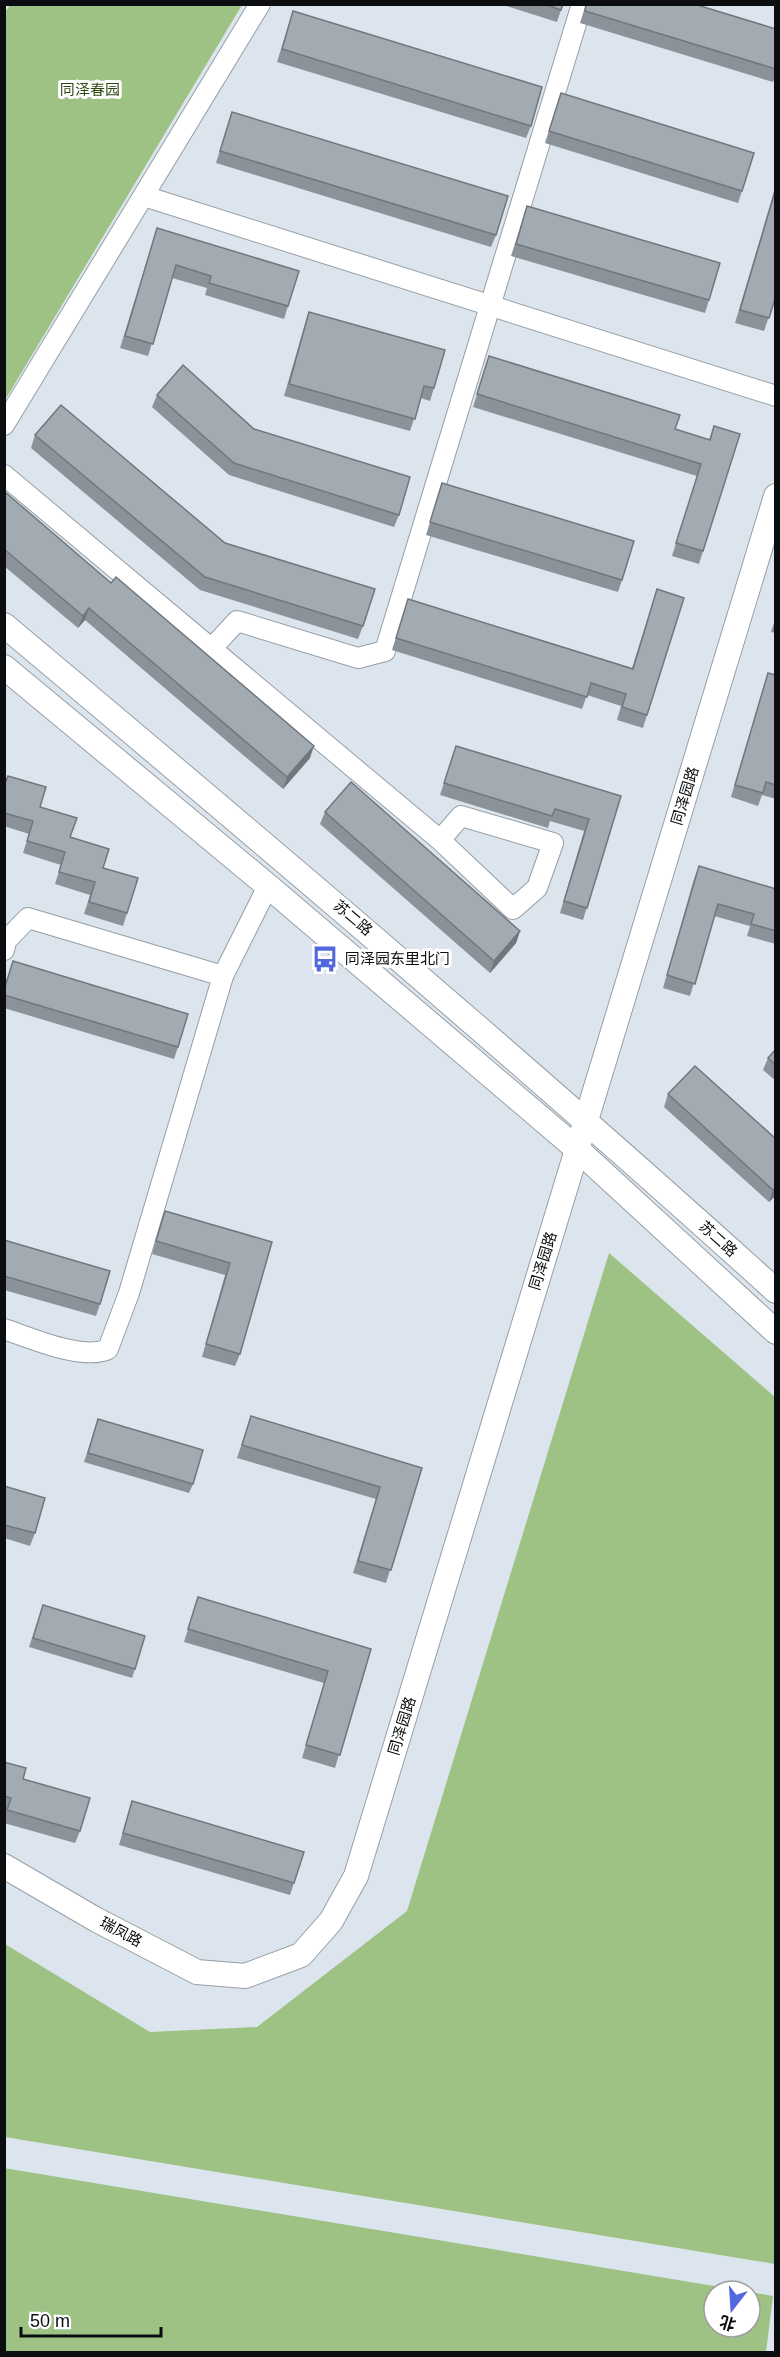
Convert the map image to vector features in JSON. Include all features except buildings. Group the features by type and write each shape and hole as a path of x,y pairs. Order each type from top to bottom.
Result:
{"street":[{"path":"4,425 260,4"},
{"path":"212,648 237,621 358,657 385,651 582,4"},
{"path":"144,196 776,396"},
{"path":"4,476 440,840 513,909 537,888 553,843 461,816 440,840"},
{"name":"同泽园路","path":"245,1976 301,1955 331,1921 356,1876 577,1149 588,1120 776,496"},
{"name":"苏二路","path":"4,625 378,938 588,1120 776,1291"},
{"name":"苏二路","path":"4,667 268,886 577,1149 776,1332"},
{"path":"4,1329 65,1349 99,1353 108,1349 129,1293 223,976 268,886"},
{"path":"4,950 6,941 28,918 223,976"},
{"name":"瑞凤路","path":"4,1866 95,1919 196,1972 245,1976"}],"green space":[{"name":"同泽春园","path":"10,5 242,5 5,400 4,14"},
{"path":"609,1253 775,1397 775,2264 5,2137 5,1944 150,2032 257,2027 407,1911"},
{"path":"4,2168 702,2284 702,2339 762,2339 762,2294 773,2296 766,2352 5,2352"}],"place":[{"name":"同泽园东里北门","path":"325,959"}]}
